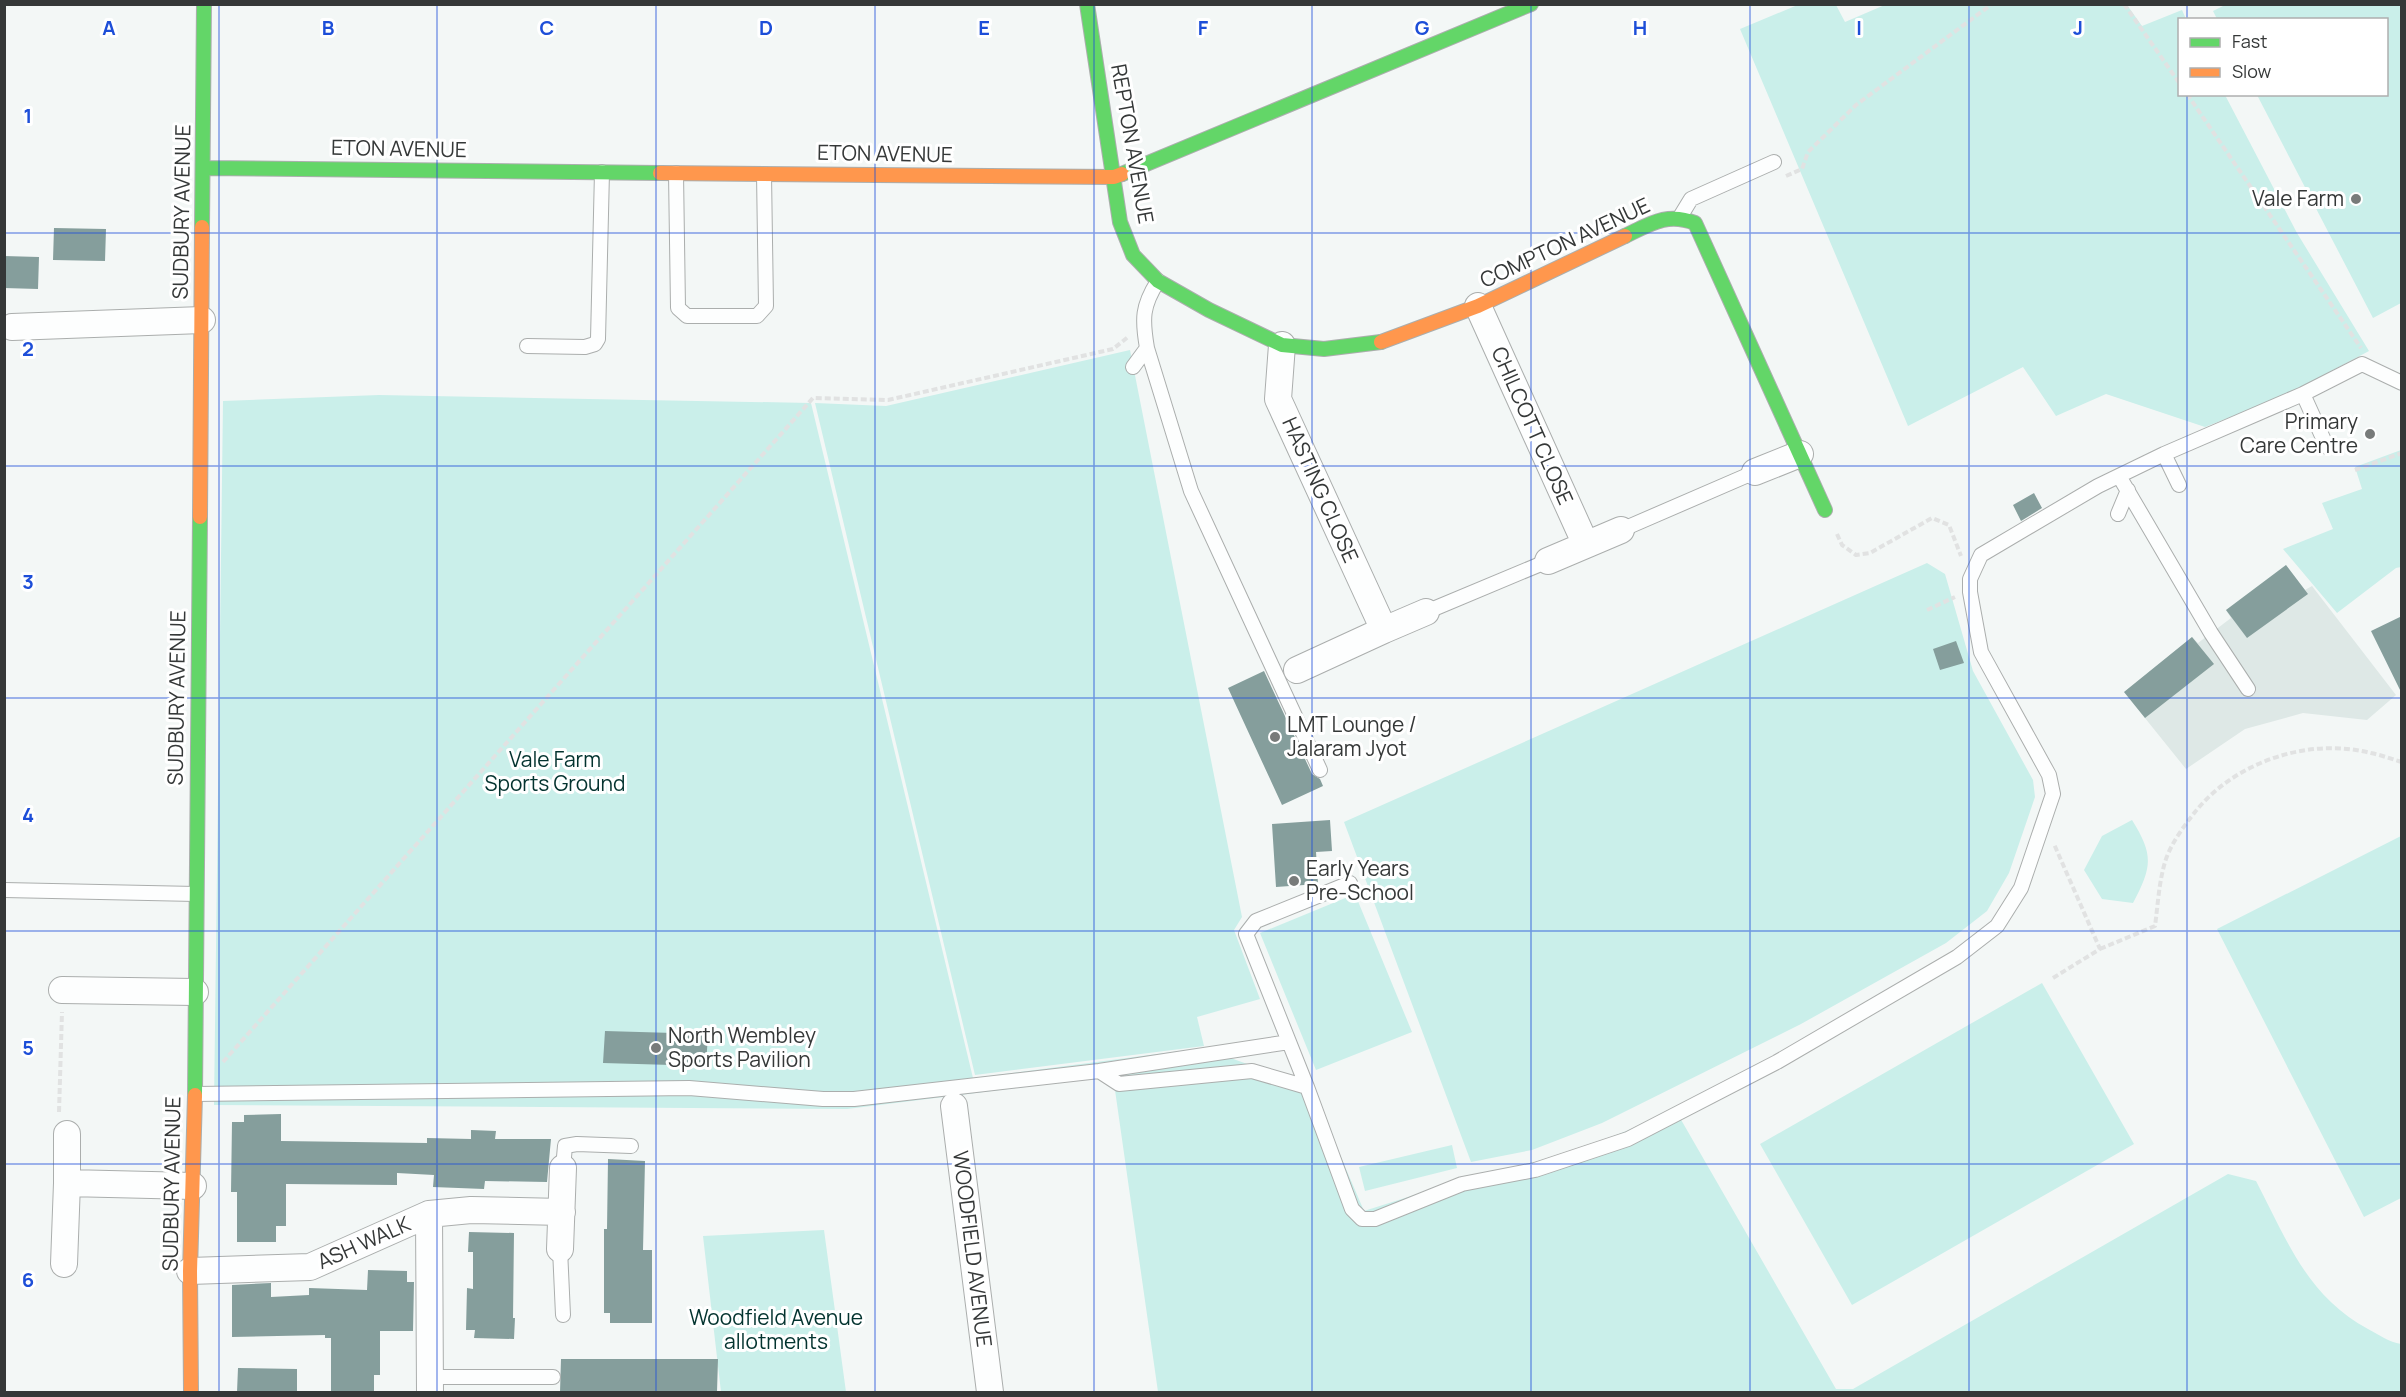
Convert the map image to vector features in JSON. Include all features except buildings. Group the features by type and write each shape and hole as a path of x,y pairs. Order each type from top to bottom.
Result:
{"street":[{"name":"SUDBURY AVENUE","path":"191,1392 190,1271 195,1094 204,4"},
{"name":"REPTON AVENUE","path":"1087,4 1120,222 1133,255 1158,281"},
{"name":"ETON AVENUE","path":"204,168 1114,177 1531,4"},
{"name":"COMPTON AVENUE","path":"1158,281 1209,310 1282,345 1324,349 1381,342 1478,306 1653,222 1680,217 1695,223 1825,510"},
{"name":"CHILCOTT CLOSE","path":"1478,306 1586,545"},
{"path":"12,327 202,321"},
{"name":"HASTING CLOSE","path":"1282,345 1278,399 1384,630"},
{"path":"1755,472 1800,454"},
{"path":"1548,561 1621,530"},
{"path":"1297,670 1426,612"},
{"path":"63,990 195,992"},
{"name":"WOODFIELD AVENUE","path":"954,1106 990,1392"},
{"path":"64,1264 67,1134"},
{"path":"560,1249 563,1168"},
{"path":"67,1183 193,1186"},
{"name":"ASH WALK","path":"190,1271 310,1267 429,1214 471,1210 562,1212"},
{"name":"ASH WALK","path":"429,1214 430,1385"}],"lane":[{"path":"1680,217 1691,199 1774,162"},
{"path":"527,346 585,347 595,344 598,339 602,172"},
{"path":"676,173 678,308 687,316 757,316 766,306 764,174"},
{"path":"1158,281 1143,311 1143,326 1147,348 1191,491 1320,770"},
{"path":"1133,367 1147,348"},
{"path":"1350,883 1256,921 1246,934 1307,1087 1352,1209 1362,1219 1375,1219 1462,1184 1535,1170 1628,1139 1777,1062 1957,957 1997,926 2021,888 2053,794 2049,775 1981,652 1970,586 1981,555 2098,486 2362,364 2402,384"},
{"path":"2303,393 2327,447"},
{"path":"2164,454 2180,485"},
{"path":"1621,530 1755,472"},
{"path":"2120,476 2211,633 2248,689"},
{"path":"2118,514 2128,490"},
{"path":"1426,612 1548,561"},
{"path":"4,890 196,894"},
{"path":"195,1094 689,1088 823,1099 854,1099 1099,1071 1289,1042"},
{"path":"1099,1071 1119,1084 1252,1071 1307,1087"},
{"path":"563,1168 565,1146 577,1144 631,1146"},
{"path":"560,1249 562,1315"},
{"path":"430,1385 553,1377"}],"path":[{"path":"1794,172 1802,168 1808,152 1856,105 1992,4"},
{"path":"2124,4 2178,81"},
{"path":"2188,96 2361,345 2362,364"},
{"path":"219,1067 813,398 888,400 1113,349 1143,326"},
{"path":"2355,470 2402,453"},
{"path":"1825,510 1842,545 1856,555 1870,553 1932,518 1949,525 1970,586 1928,610"},
{"path":"2054,978 2100,949 2155,926 2166,858 2181,830 2203,802 2230,779 2259,762 2291,752 2333,749 2369,752 2402,762"},
{"path":"2043,819 2100,949"},
{"path":"63,990 58,1126 67,1134"}],"shaded area":[{"path":"2286,565 2305,590 2312,586 2396,695 2367,720 2303,713 2245,729 2186,769 2124,692 2192,637 2198,643 2231,618 2226,610"}],"green space":[{"path":"1800,4 1836,5 1845,22 1887,4 2127,5 2142,26 2182,10 2186,18 2178,18 2178,96 2226,96 2297,233 2369,351 2284,396 2205,427 2106,394 2056,416 2023,367 1908,426 1740,29"},
{"name":"Vale Farm","path":"2227,4 2401,5 2401,303 2373,318 2258,96 2388,96 2388,18 2216,18 2213,11"},
{"path":"1130,350 1242,917 1234,930 1260,999 1197,1017 1204,1046 975,1075 815,403 886,406"},
{"name":"Vale Farm Sports Ground","path":"379,395 811,403 973,1078 1203,1048 1311,1087 1364,1211 1471,1177 1569,1154 1676,1111 1836,1389 1853,1389 2228,1174 2256,1181 2300,1264 2329,1300 2368,1329 2401,1344 2401,1392 1158,1392 1113,1076 847,1109 214,1105 223,401"},
{"path":"2401,450 2401,567 2396,568 2337,613 2283,549 2333,529 2322,503 2362,489 2355,467"},
{"path":"1927,563 1945,574 1973,671 2033,780 2035,797 2009,873 1987,911 1946,943 1801,1024 1602,1123 1532,1150 1471,1162 1344,822"},
{"path":"2132,820 2147,852 2148,861 2144,880 2133,903 2102,899 2084,870 2102,836"},
{"path":"2401,836 2401,1198 2364,1217 2217,929"},
{"path":"1355,894 1412,1032 1316,1070 1260,933"},
{"path":"2042,983 2134,1144 1852,1305 1760,1144"},
{"path":"1452,1145 1457,1168 1365,1191 1359,1167"},
{"name":"Woodfield Avenue allotments","path":"824,1230 846,1392 721,1392 703,1236"}],"traffic: fast":[{"path":"202,227 204,4"},
{"path":"1087,4 1120,222 1133,255 1158,281 1209,310 1282,345 1324,349 1381,342"},
{"path":"1122,174 1531,4"},
{"path":"204,168 660,173"},
{"path":"1625,236 1667,219 1695,223 1825,510"},
{"path":"195,1095 200,517"}],"traffic: slow":[{"path":"660,173 1114,177 1122,174"},
{"path":"200,517 202,227"},
{"path":"1381,342 1478,306 1625,236"},
{"path":"191,1392 190,1271 195,1095"}],"place":[{"name":"Vale Farm","path":"2356,199"},
{"name":"Primary Care Centre","path":"2370,434"},
{"name":"LMT Lounge / Jalaram Jyot","path":"1275,737"},
{"name":"Early Years Pre-School","path":"1294,881"},
{"name":"North Wembley Sports Pavilion","path":"656,1048"}]}
